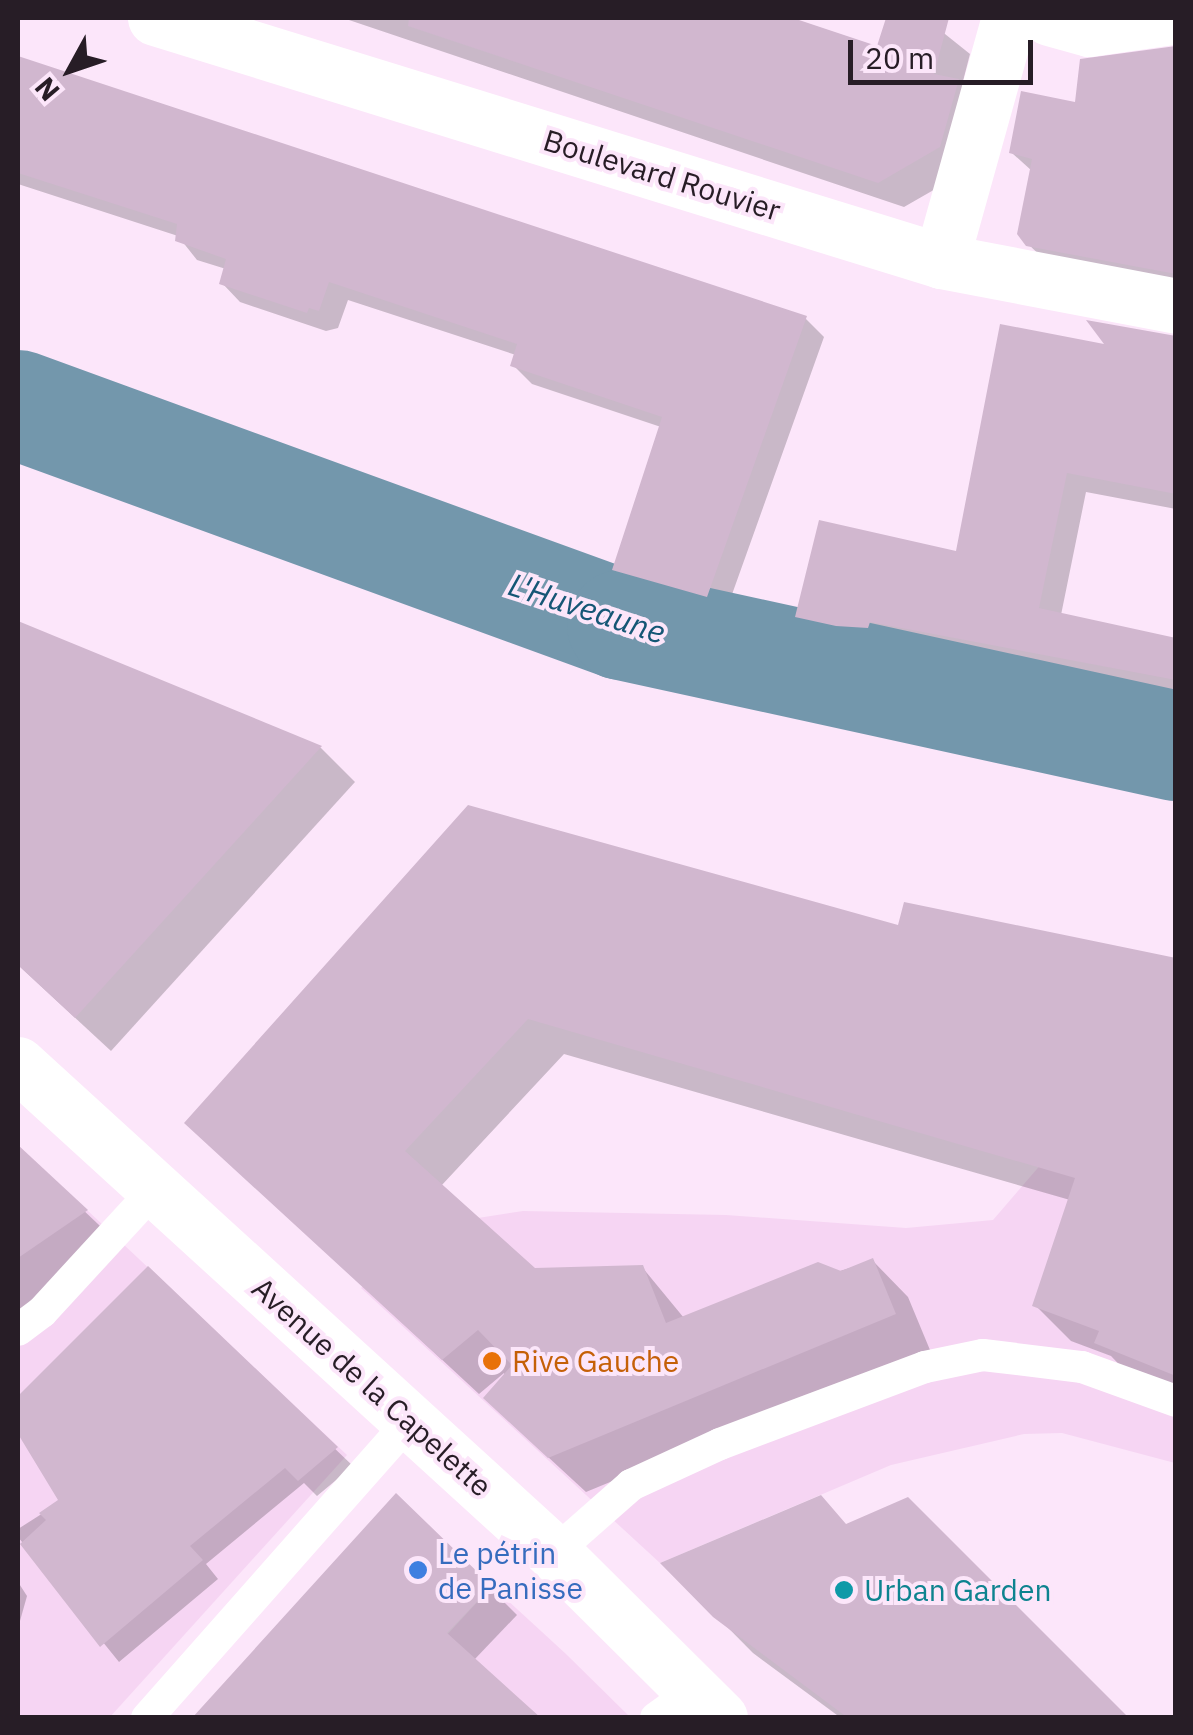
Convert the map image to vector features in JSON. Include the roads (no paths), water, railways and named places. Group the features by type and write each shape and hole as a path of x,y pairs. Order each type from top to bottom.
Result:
{"street":[{"name":"Boulevard Rouvier","path":"154,18 220,28 940,261 1176,306"},
{"path":"940,261 1009,18"},
{"path":"1049,18 1089,28 1165,18"},
{"name":"Avenue de la Capelette","path":"18,1064 554,1553 691,1708"}],"lane":[{"path":"18,1330 42,1312 155,1188"},
{"path":"554,1553 631,1485 720,1444 925,1367 982,1356 1082,1367 1176,1401"},
{"path":"148,1718 410,1421"}],"waterway":[{"name":"L'Huveaune","path":"18,405 622,625 1176,746"}],"place":[{"name":"Rive Gauche","path":"492,1361"},
{"name":"Le pétrin de Panisse","path":"418,1570"},
{"name":"Urban Garden","path":"844,1590"}]}
